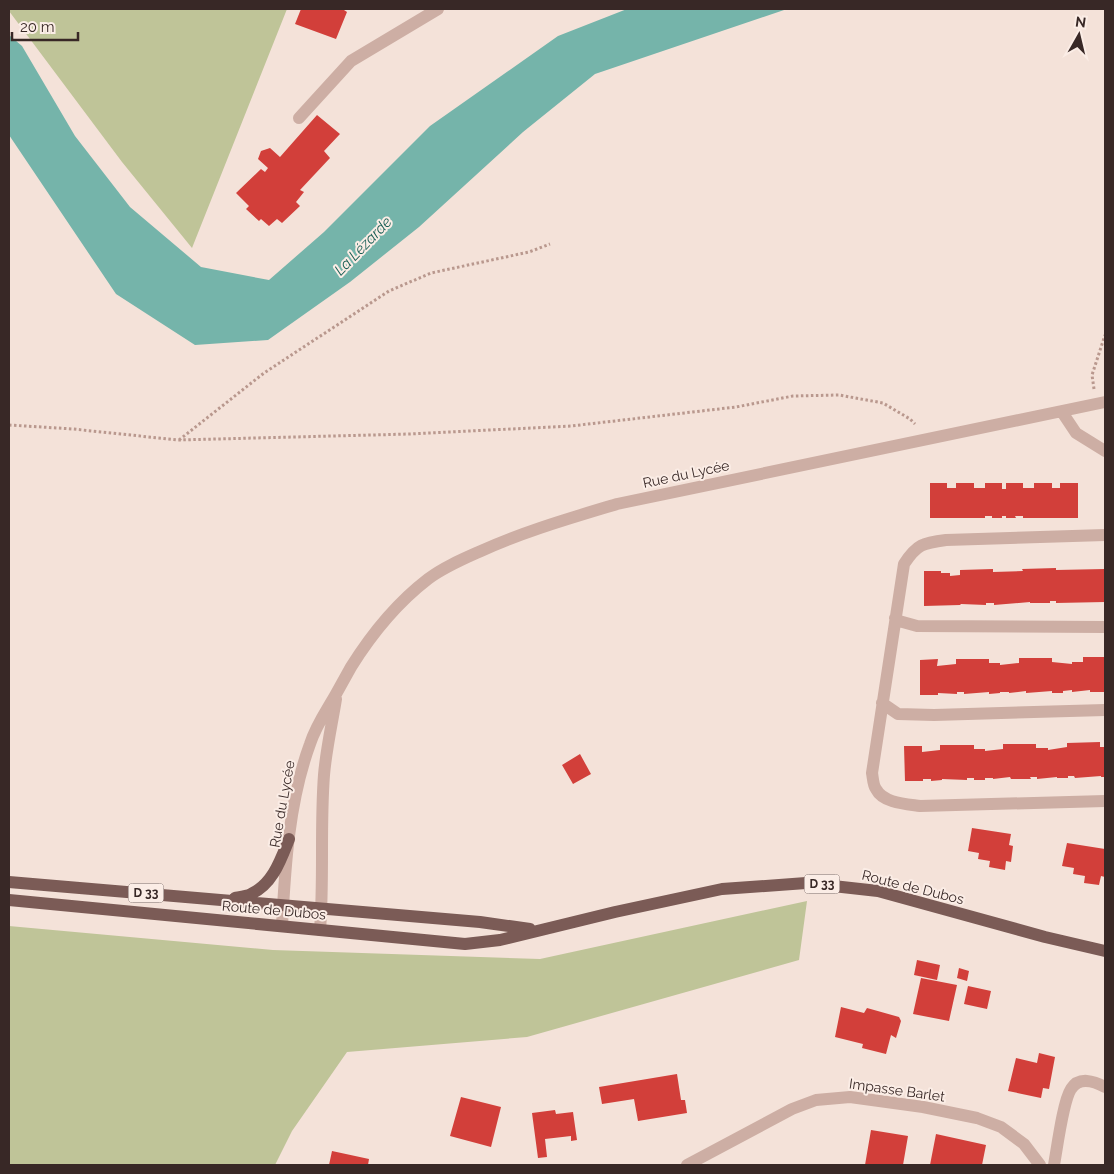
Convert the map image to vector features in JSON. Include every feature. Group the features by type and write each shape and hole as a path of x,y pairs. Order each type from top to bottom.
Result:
{"main road":[{"path":"228,900 252,894 268,880 278,867 289,839"},
{"name":"Route de Dubos","path":"9,882 480,922 535,930"},
{"name":"Route de Dubos","path":"9,900 464,944 500,940 535,930 722,889 806,883 878,891 1045,937 1105,951"}],"street":[{"path":"298,118 351,61 438,9"},
{"name":"Rue du Lycée","path":"282,926 289,839 296,797 309,745 317,725 366,645 405,599 428,579 464,558 499,543 541,527 617,504 1101,403"},
{"path":"1062,412 1076,433 1105,451"},
{"path":"1105,535 946,540 927,542 913,550 904,564 894,618 872,773 876,790 886,798 899,803 920,806 1105,801"},
{"path":"894,618 917,626 1105,627"},
{"name":"Rue du Lycée","path":"320,930 324,774 336,694"},
{"path":"882,703 898,714 934,715 1105,710"},
{"path":"1054,1165 1064,1109 1071,1089 1079,1082 1090,1080 1105,1087"},
{"name":"Impasse Barlet","path":"688,1165 792,1109 816,1100 850,1097 924,1107 977,1118 1000,1127 1024,1144 1040,1165"}],"path":[{"path":"178,440 264,373 389,291 430,273 529,252 550,244"},
{"path":"1101,403 1092,375 1105,335"},
{"path":"9,425 72,429 178,440 410,434 571,426 736,408 793,396 839,395 883,403 910,419 928,438"}],"green space":[{"path":"9,9 287,9 192,248 122,162"},
{"path":"807,901 799,960 527,1037 347,1052 292,1131 275,1165 9,1165 9,926 273,950 540,959"}],"water":[{"name":"La Lézarde","path":"627,9 787,9 595,74 523,132 419,227 350,282 268,340 195,345 116,294 9,135 9,35 22,46 75,136 130,207 201,267 269,280 324,232 430,126 558,36"}],"building":[{"path":"301,9 344,9 347,12 336,39 295,24"},
{"path":"317,115 340,134 324,151 330,158 300,190 304,192 296,202 300,206 282,223 277,219 269,226 261,219 259,221 246,209 249,206 236,193 261,169 265,172 268,168 258,159 261,151 270,148 280,157"},
{"path":"930,483 947,483 947,488 956,488 956,483 974,483 974,488 985,488 985,483 1002,483 1002,489 1006,489 1006,483 1023,483 1023,488 1034,488 1034,483 1052,483 1052,488 1060,488 1060,483 1078,483 1078,518 1023,518 1023,516 1015,516 1016,518 1006,518 1006,516 1002,516 1002,518 992,518 992,516 985,516 985,518 930,518"},
{"path":"1056,568 1056,570 1105,569 1105,602 1056,603 1056,601 1050,601 1050,603 1030,602 994,605 994,603 986,603 986,605 924,606 924,571 941,571 941,573 950,573 950,576 960,575 960,570 993,569 993,572"},
{"path":"1083,657 1105,657 1105,692 1090,692 1090,690 1072,692 1072,690 1063,691 1063,693 1052,693 1052,691 1026,693 1026,691 989,694 989,692 964,694 964,692 957,692 957,694 938,693 938,695 920,695 920,660 938,659 937,666 956,664 956,659 989,659 989,663 1000,663 1000,665 1019,663 1019,658 1052,658 1052,662 1072,664 1072,662 1083,662"},
{"path":"1100,742 1100,747 1105,747 1105,777 1075,778 1074,776 1068,776 1068,778 1037,779 1037,777 1030,777 1031,779 1011,779 1010,777 985,778 985,780 967,778 967,780 942,779 931,781 931,779 923,779 923,781 905,781 904,746 922,746 922,752 940,750 940,745 974,745 974,749 985,749 985,751 1003,749 1003,744 1036,744 1036,748 1048,748 1048,750 1067,747 1067,743"},
{"path":"580,754 591,774 573,784 562,765"},
{"path":"972,828 1011,834 1009,845 1013,846 1011,862 1006,861 1005,870 989,867 990,861 978,859 979,853 968,851"},
{"path":"1067,843 1105,849 1105,877 1101,876 1099,885 1084,883 1085,876 1073,874 1074,868 1062,866"},
{"path":"917,960 940,965 937,980 914,975"},
{"path":"959,968 969,971 967,981 957,978"},
{"path":"921,978 957,985 949,1021 913,1014"},
{"path":"968,986 991,991 987,1009 964,1004"},
{"path":"841,1007 864,1013 867,1008 899,1017 901,1021 896,1038 891,1035 886,1054 862,1048 863,1044 835,1037"},
{"path":"1039,1053 1055,1057 1049,1089 1043,1088 1041,1098 1008,1091 1016,1058 1037,1063"},
{"path":"677,1074 681,1100 685,1100 687,1113 638,1121 634,1099 602,1104 599,1087"},
{"path":"461,1097 501,1107 491,1147 450,1136"},
{"path":"555,1110 556,1114 573,1112 577,1140 571,1141 571,1136 545,1139 547,1157 538,1158 532,1113"},
{"path":"871,1130 908,1136 903,1165 865,1165"},
{"path":"936,1134 986,1145 982,1165 930,1165"},
{"path":"332,1151 369,1159 368,1165 329,1165"}]}
